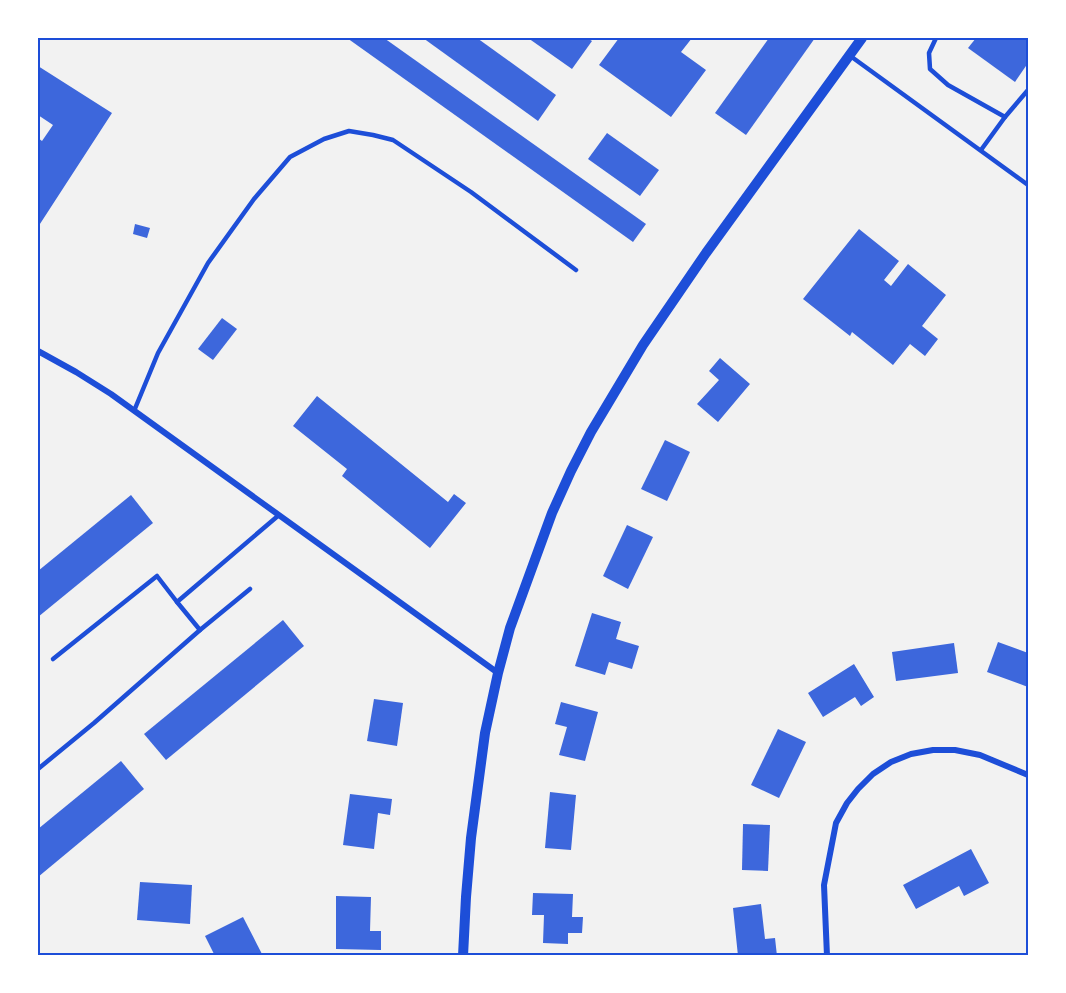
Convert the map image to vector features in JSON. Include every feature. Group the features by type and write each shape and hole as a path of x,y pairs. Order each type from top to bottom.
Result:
{"street":[{"path":"463,956 466,897 485,733 510,628 552,513 591,432 673,301 862,38"},
{"path":"38,351 111,394 498,673"},
{"path":"826,956 824,885 836,823 852,796 873,774 891,762 911,754 933,750 955,750 980,755 1029,775"}],"lane":[{"path":"936,38 929,53 930,69 948,85 1005,117"},
{"path":"849,55 1029,185"},
{"path":"981,150 1005,117 1029,90"},
{"path":"134,411 158,352 208,263 254,199 290,157 324,139 349,131 393,140 471,192 576,270"},
{"path":"177,602 279,515"},
{"path":"53,659 157,576 200,630"},
{"path":"38,769 250,589"}],"building":[{"path":"347,38 384,38 646,224 633,242"},
{"path":"423,38 477,38 556,95 538,121"},
{"path":"528,38 587,38 592,41 572,69"},
{"path":"619,38 692,38 681,52 706,70 671,117 599,65"},
{"path":"769,38 815,38 746,135 715,113"},
{"path":"976,38 1028,38 1028,63 1015,82 968,48"},
{"path":"38,66 112,113 38,227 38,138 42,141 53,125 38,115"},
{"path":"607,133 659,170 640,196 588,159"},
{"path":"135,224 150,228 147,238 133,234"},
{"path":"859,229 899,261 884,280 891,286 908,264 946,295 922,326 938,339 925,356 910,344 893,365 852,332 850,336 803,299"},
{"path":"222,318 237,329 213,360 198,349"},
{"path":"720,358 750,384 718,422 697,404 719,380 709,371"},
{"path":"317,396 448,502 454,494 466,503 430,548 342,476 347,469 293,426"},
{"path":"665,440 690,452 667,501 641,489"},
{"path":"131,495 153,523 38,617 38,571"},
{"path":"627,525 653,537 628,589 603,576"},
{"path":"592,613 621,622 616,639 639,646 632,669 609,662 605,675 575,666"},
{"path":"283,620 304,646 166,760 144,734"},
{"path":"998,642 1028,653 1028,687 987,672"},
{"path":"954,643 958,673 896,681 892,652"},
{"path":"854,664 874,697 861,706 855,697 823,717 808,693"},
{"path":"374,699 403,703 397,746 367,741"},
{"path":"561,702 598,712 585,761 559,755 567,727 555,724"},
{"path":"778,729 806,742 779,798 751,785"},
{"path":"121,761 144,789 38,877 38,829"},
{"path":"550,792 576,795 571,850 545,848"},
{"path":"350,794 392,799 390,815 378,813 374,849 343,845"},
{"path":"743,824 770,825 768,871 742,870"},
{"path":"971,849 989,883 964,896 959,886 916,909 903,885"},
{"path":"140,882 192,885 190,924 137,920"},
{"path":"533,893 573,894 572,917 583,917 582,933 568,933 568,944 543,943 544,915 532,915"},
{"path":"336,896 371,897 370,931 381,931 381,950 336,949"},
{"path":"761,904 765,939 775,938 777,956 738,956 733,908"},
{"path":"243,917 263,956 215,956 205,936"}]}
